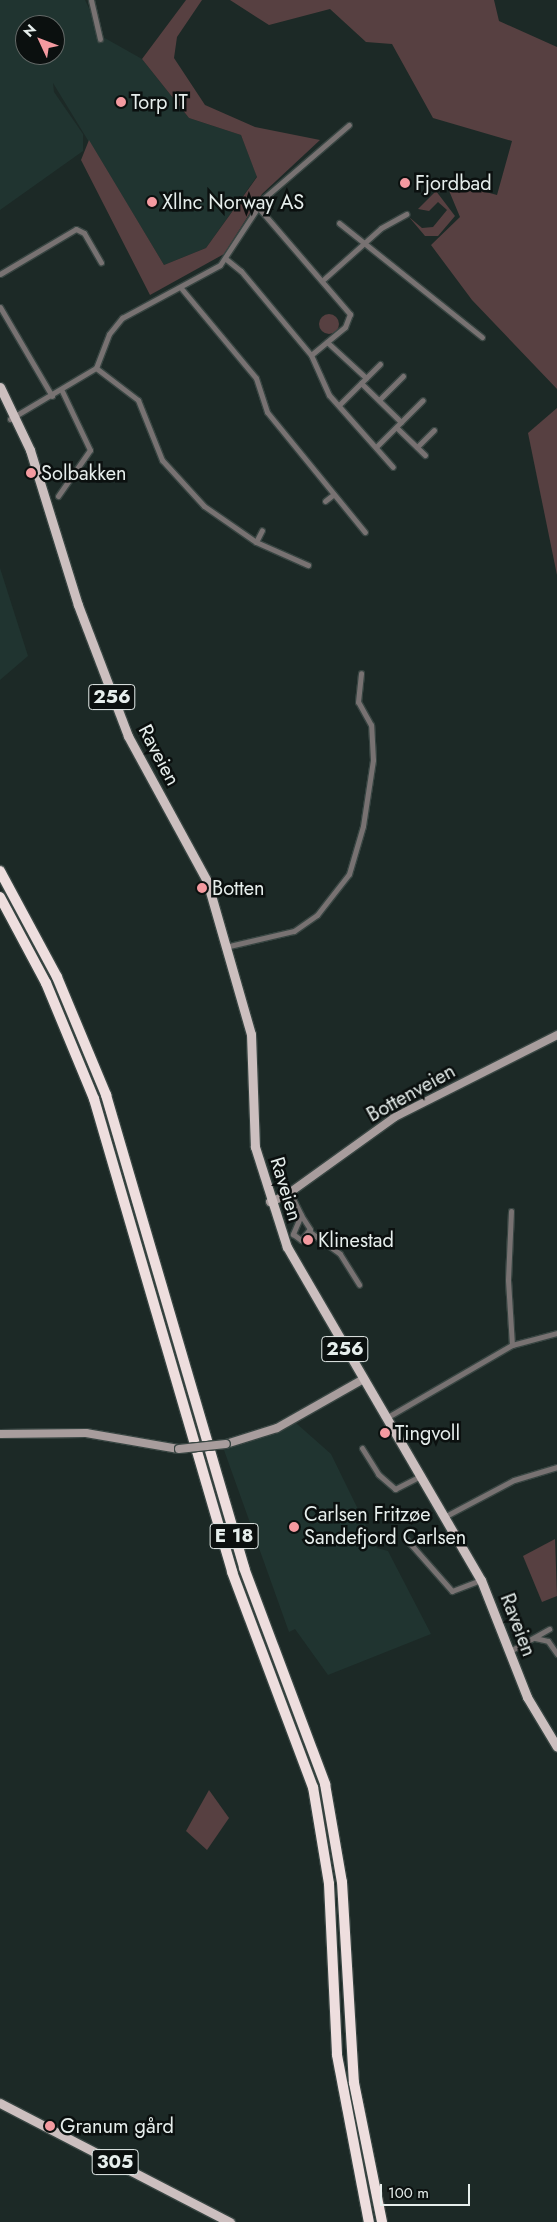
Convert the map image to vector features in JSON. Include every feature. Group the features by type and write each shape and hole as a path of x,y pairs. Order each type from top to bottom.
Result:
{"highway":[{"name":"E 18","path":"0,871 60,984 106,1095 241,1558 325,1784 342,1874 354,2083 382,2222"},
{"name":"E 18","path":"0,897 58,1010 96,1107 232,1572 313,1787 329,1884 337,2055 369,2222"}],"main road":[{"name":"Raveien","path":"0,387 12,418 33,461 111,695 143,765 199,861 254,1047 254,1138 270,1202 294,1262 384,1419 481,1580 531,1706 557,1746"},
{"name":"Raveien","path":"0,399 12,418"},
{"name":"Bottenveien","path":"270,1202 290,1193 395,1117 557,1036"},
{"path":"0,1434 86,1432 180,1450 226,1444 277,1428 362,1380"},
{"name":"305","path":"0,2103 230,2222"}],"street":[{"path":"91,0 100,38"},
{"path":"12,418 62,391 96,368 116,323 181,288 226,259 257,206 302,162 349,125"},
{"path":"257,206 324,279 350,314 348,323 311,355"},
{"path":"324,279 362,246 406,214"},
{"path":"339,223 362,246 437,298 482,337"},
{"path":"0,274 76,229 88,238 101,262"},
{"path":"226,259 241,271 311,355 326,388 393,467"},
{"path":"181,288 256,378 266,412 365,532"},
{"path":"0,307 52,396"},
{"path":"327,342 366,378"},
{"path":"339,405 380,364"},
{"path":"96,368 138,400 157,451 174,476 204,506 256,542 308,566"},
{"path":"378,400 403,376"},
{"path":"361,383 401,422"},
{"path":"58,496 90,450 62,391"},
{"path":"376,448 423,400"},
{"path":"397,428 425,455"},
{"path":"417,447 434,430"},
{"path":"325,501 334,494"},
{"path":"256,542 262,530"},
{"path":"225,947 294,931 316,915 349,874 363,826 373,760 371,725 358,702 361,673"},
{"path":"290,1193 310,1232 340,1254 359,1284"},
{"path":"511,1211 508,1280 512,1345"},
{"path":"301,1215 293,1234 301,1240 310,1232"},
{"path":"384,1419 512,1345 557,1333"},
{"path":"362,1448 378,1474 395,1489 419,1478"},
{"path":"443,1517 514,1480 557,1467"},
{"path":"407,1540 452,1591 481,1580"},
{"path":"510,1651 549,1629"},
{"path":"534,1638 548,1641 557,1654"}],"shaded area":[{"path":"0,0 85,0 103,37 142,59 189,118 241,135 257,176 206,248 164,265 53,83 54,92 83,134 83,151 0,210"},
{"path":"186,0 202,0 177,37 174,58 205,105 255,127 320,140 262,194 224,254 150,295 81,160 89,140 164,265 206,248 257,177 241,135 189,118 142,59"},
{"path":"230,0 494,0 499,21 557,47 557,389 472,300 431,245 460,217 445,181 497,195 512,141 433,118 392,44 366,42 330,9 269,25"},
{"path":"436,191 455,216 438,236 425,236 409,217 422,228 433,227 447,210 438,202 429,211 418,209"},
{"path":"329,314 336,317 339,324 336,331 329,334 322,331 319,324 322,317"},
{"path":"557,408 557,575 528,433"},
{"path":"0,568 28,656 0,680"},
{"path":"296,1423 331,1454 377,1548 388,1551 431,1634 328,1675 295,1629 289,1632 224,1450"},
{"path":"555,1539 557,1596 542,1602 523,1556"},
{"path":"209,1790 229,1818 207,1850 186,1831"}],"place":[{"name":"Torp IT","path":"121,102"},
{"name":"Fjordbad","path":"405,183"},
{"name":"Xllnc Norway AS","path":"152,202"},
{"name":"Solbakken","path":"31,473"},
{"name":"Botten","path":"202,888"},
{"name":"Klinestad","path":"308,1240"},
{"name":"Tingvoll","path":"385,1433"},
{"name":"Carlsen Fritzøe Sandefjord Carlsen","path":"294,1527"},
{"name":"Granum gård","path":"50,2126"}]}
